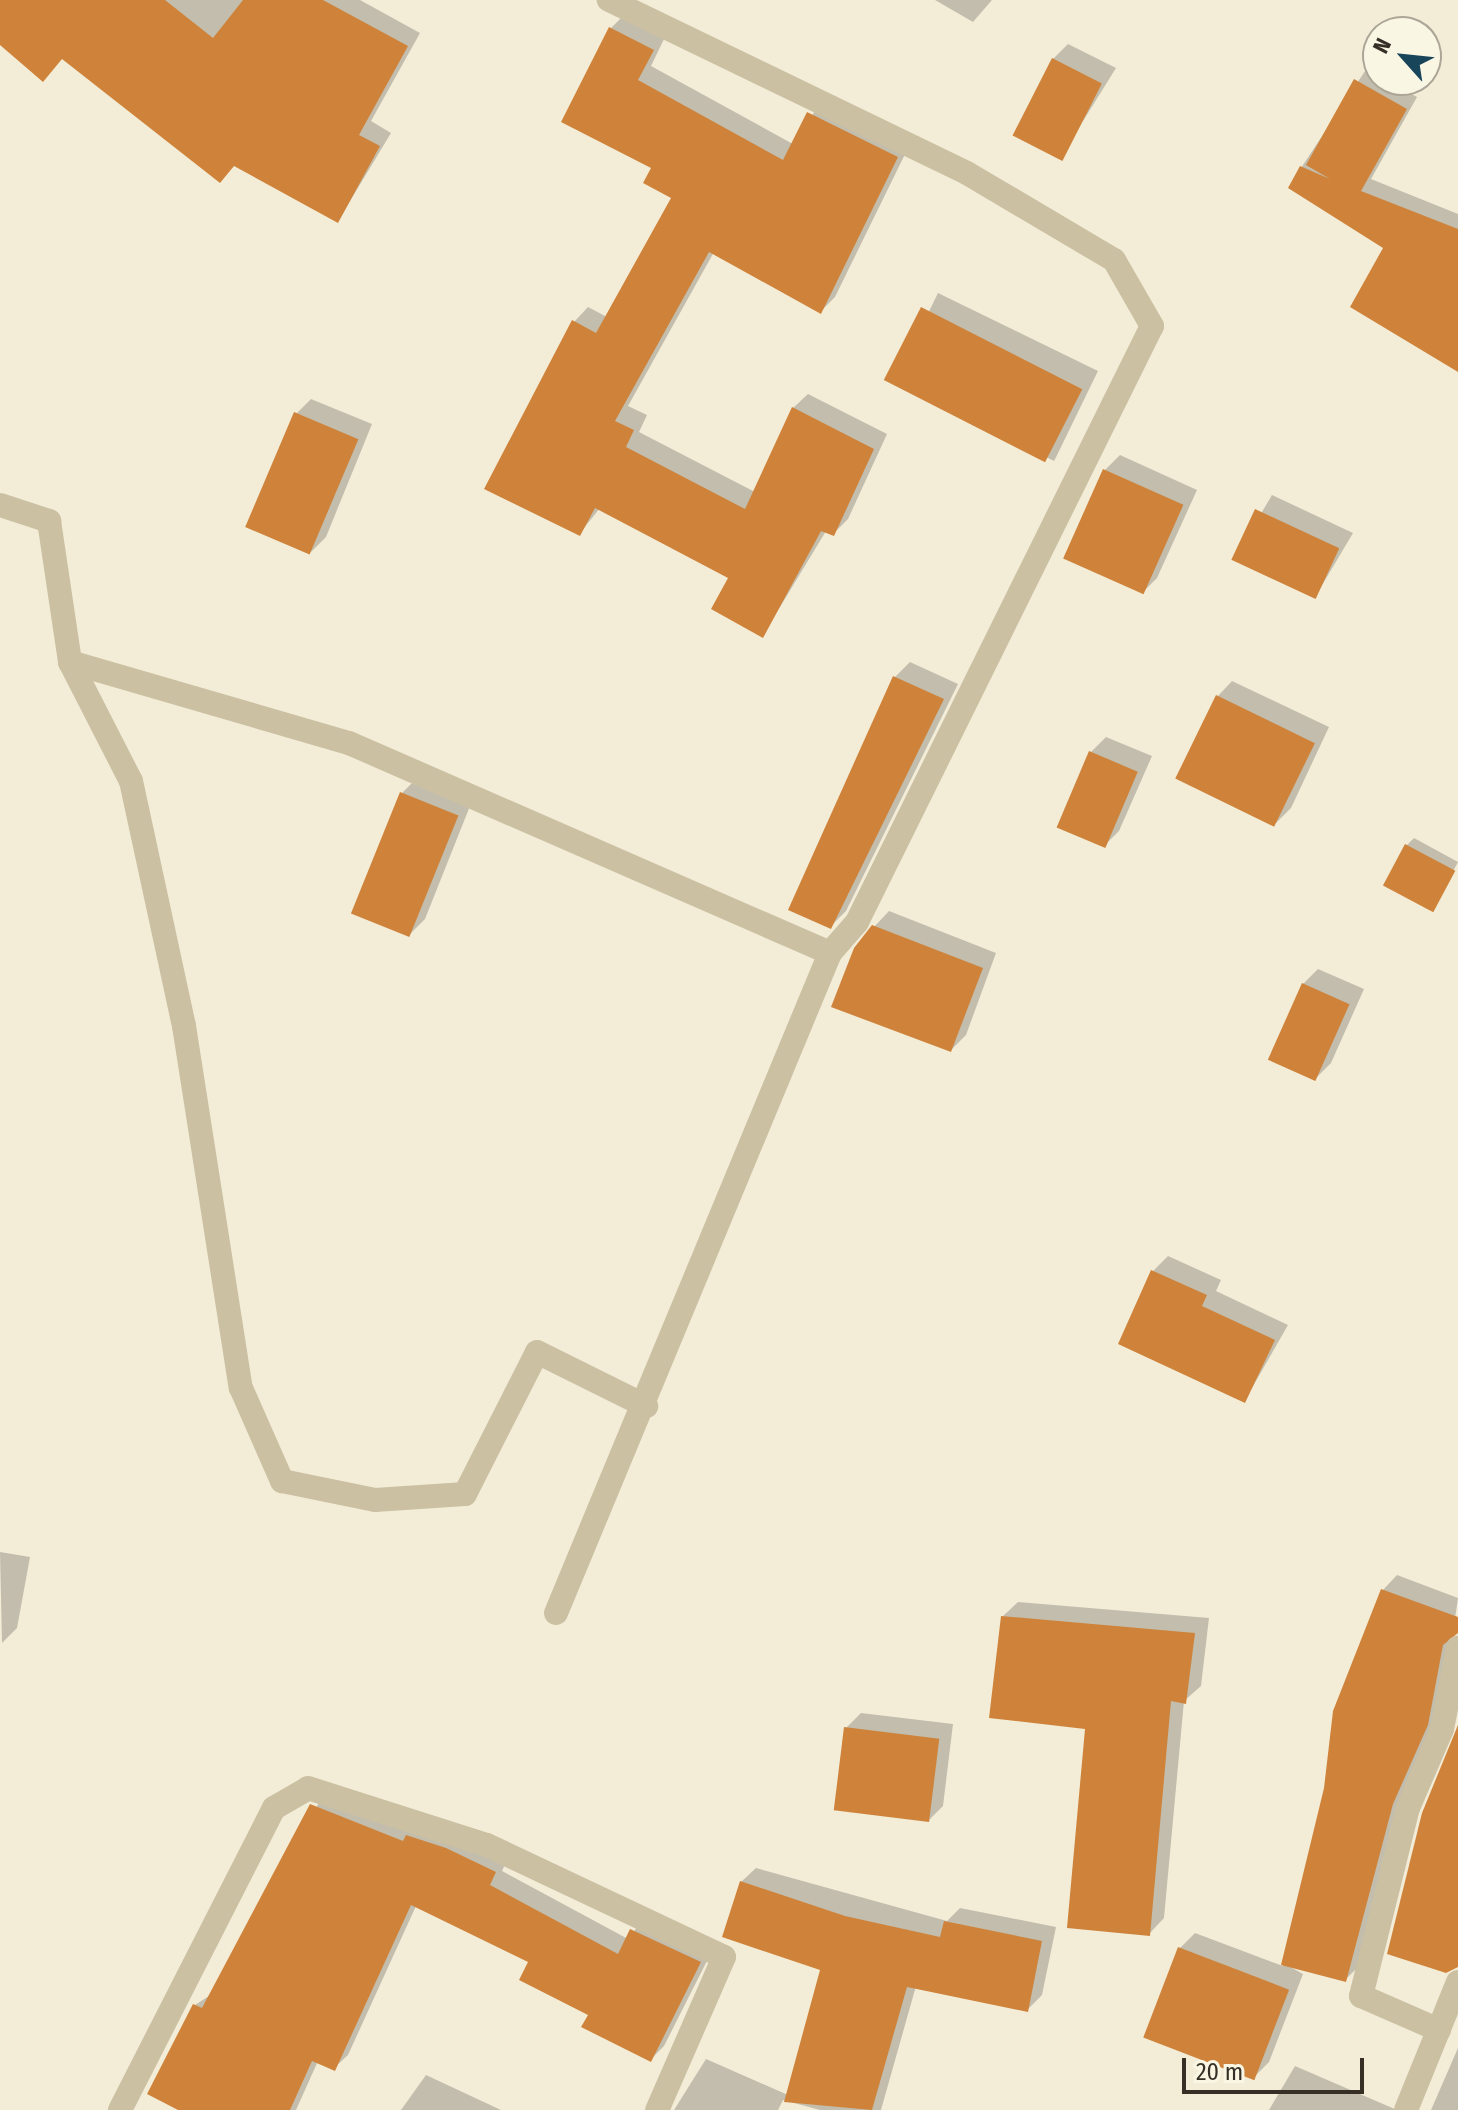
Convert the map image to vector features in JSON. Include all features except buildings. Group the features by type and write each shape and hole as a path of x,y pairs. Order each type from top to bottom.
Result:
{"street":[{"path":"556,1613 646,1406 770,1084 830,953 863,909 1152,326 1114,260 967,173 609,0"},
{"path":"0,505 49,521 70,662 131,781 184,1026 241,1388 282,1481 375,1500 465,1494 537,1352 646,1406"},
{"path":"70,662 349,743 830,953"},
{"path":"1439,2030 1361,1996 1408,1808 1442,1729 1458,1648"},
{"path":"120,2110 274,1808 308,1788 487,1845 724,1957 657,2110"},
{"path":"1406,2110 1458,1982"}]}
